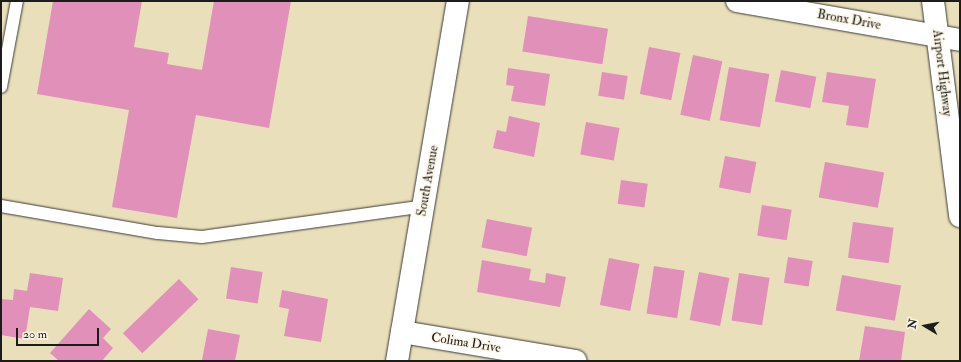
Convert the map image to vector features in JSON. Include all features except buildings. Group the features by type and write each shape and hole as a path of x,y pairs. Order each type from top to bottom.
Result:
{"street":[{"name":"South Avenue","path":"397,361 458,1"},
{"name":"Bronx Drive","path":"737,1 960,40"},
{"name":"Airport Highway","path":"933,1 960,216"},
{"name":"Colima Drive","path":"402,332 576,361"}],"lane":[{"path":"1,87 17,1"},
{"path":"1,206 158,233 202,237 424,206"}]}
